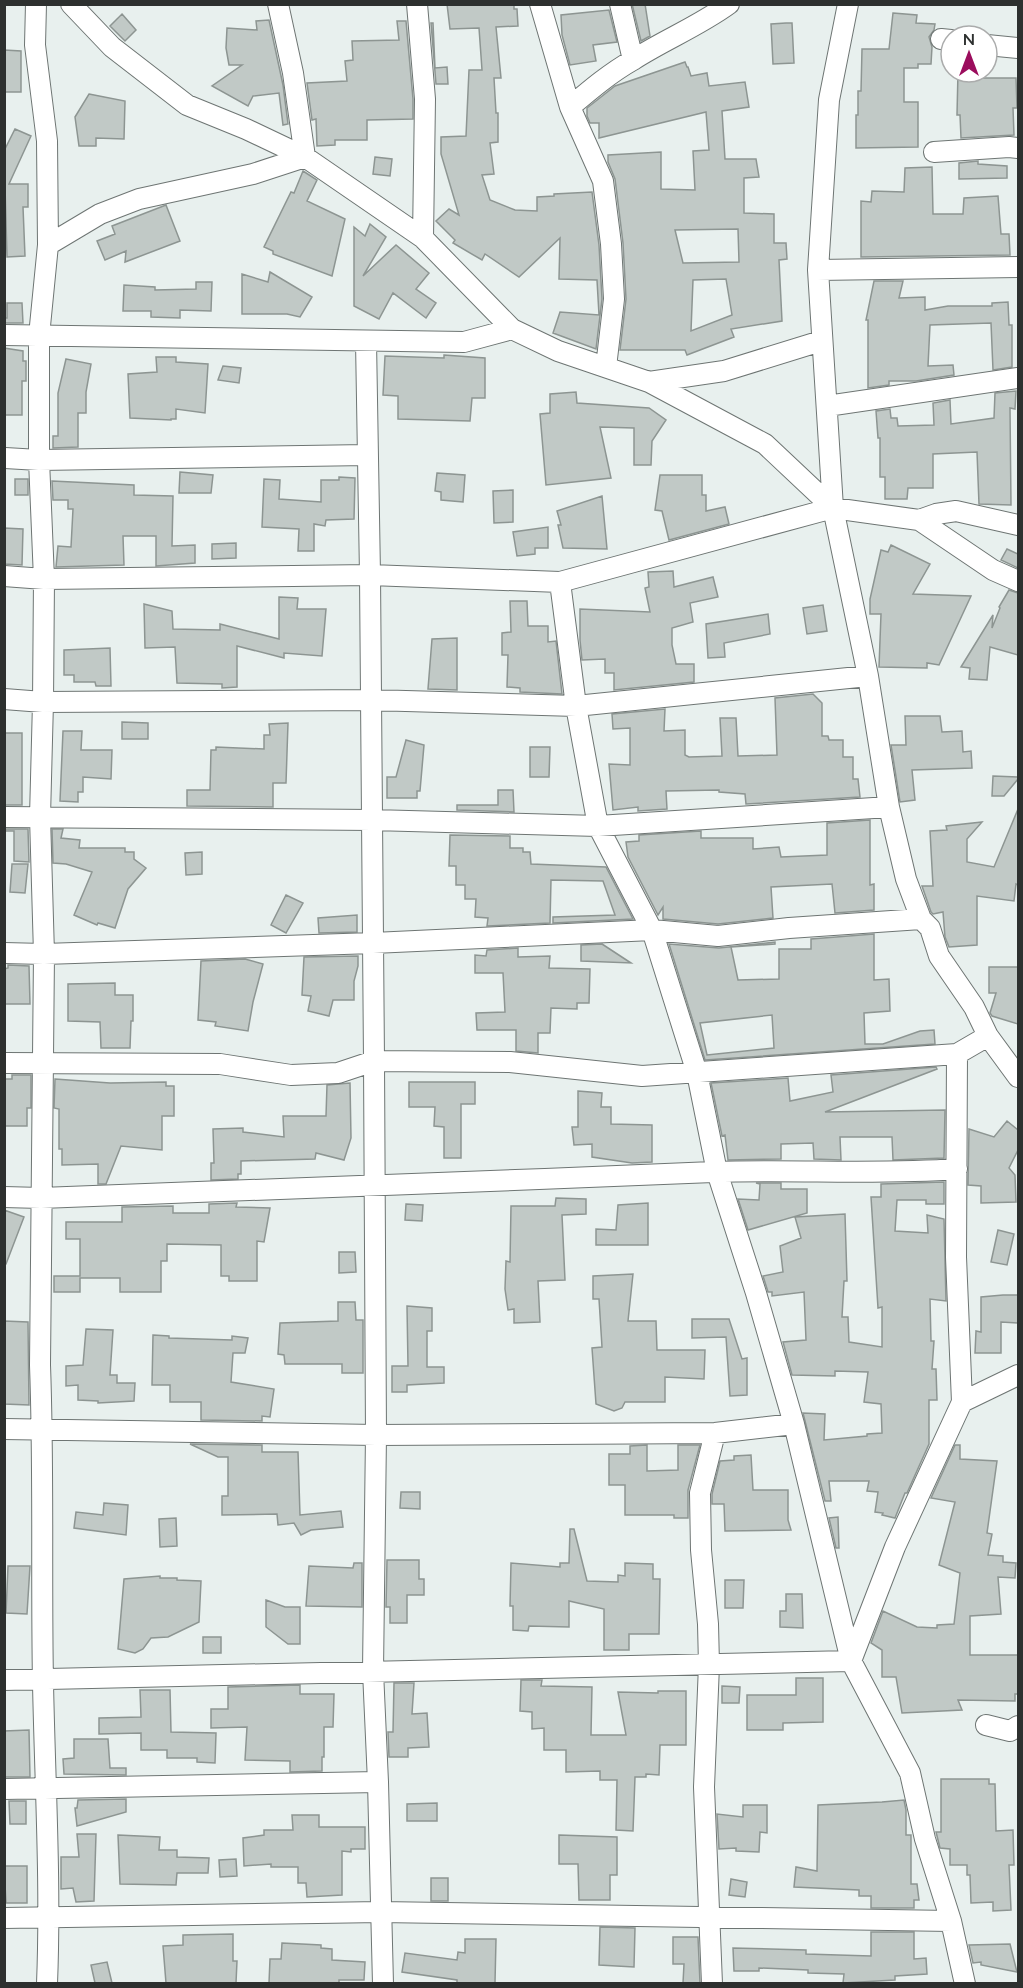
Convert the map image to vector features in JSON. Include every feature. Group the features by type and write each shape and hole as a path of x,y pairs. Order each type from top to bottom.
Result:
{"street":[{"path":"36,4 35,45 47,141 48,245 39,336 39,460 44,579 44,702 40,817 44,954 40,1365 43,1680 50,1918 47,1983"},
{"path":"70,4 112,46 187,105 246,129 305,157 423,238 512,329 558,351 649,382 765,444 832,508"},
{"path":"278,4 293,73 305,157"},
{"path":"417,4 425,99 423,238"},
{"path":"540,4 570,107 603,181 611,244 614,299 606,367"},
{"path":"621,4 633,60"},
{"path":"848,4 829,100 818,270 832,508 868,676 889,807 906,879 921,919 930,928 939,956 974,1007 988,1036 1018,1077"},
{"path":"570,107 633,60 720,8"},
{"path":"999,46 1018,48"},
{"path":"934,152 1018,148"},
{"path":"48,245 100,214 139,199 253,174 305,157"},
{"path":"818,270 1018,267"},
{"path":"4,335 464,342 512,329"},
{"path":"366,341 370,575 376,1435 373,1671 383,1983"},
{"path":"649,382 724,371 821,341"},
{"path":"827,406 1018,378"},
{"path":"5,458 39,460 367,455"},
{"path":"4,576 44,579 370,575 560,582 832,508 919,520 993,570 1018,581"},
{"path":"919,520 936,514 956,511 1018,525"},
{"path":"560,582 576,706 598,826 652,930 697,1073 717,1172 756,1293 794,1424 851,1661 910,1773 926,1839 951,1920 965,1983"},
{"path":"4,699 44,702 371,700 576,706 868,676"},
{"path":"4,818 372,820 598,826 889,807"},
{"path":"4,953 44,954 373,943 652,930 718,936 789,928 921,919"},
{"path":"4,1063 220,1064 291,1075 338,1073 374,1061 510,1062 642,1076 957,1054 988,1036"},
{"path":"851,1661 895,1547 962,1402 956,1257 957,1054"},
{"path":"4,1197 41,1198 374,1187 717,1172 957,1169"},
{"path":"962,1402 1018,1375"},
{"path":"4,1429 376,1435 715,1433 794,1424"},
{"path":"712,1983 704,1787 709,1665 708,1624 701,1550 700,1492 715,1433"},
{"path":"4,1680 851,1661"},
{"path":"986,1725 1010,1731 1018,1726"},
{"path":"4,1789 378,1782"},
{"path":"4,1918 380,1912 951,1920"}],"building":[{"path":"447,4 514,4 514,9 517,9 518,26 496,27 501,78 494,78 496,113 498,113 498,142 490,143 494,174 482,175 490,200 515,210 537,211 537,197 592,192 599,245 602,299 596,349 553,333 560,312 599,315 597,280 559,279 560,238 519,277 485,254 482,260 453,243 455,240 436,221 449,209 459,215 441,154 441,137 466,136 469,70 482,70 479,28 450,29"},
{"path":"632,4 645,4 650,36 641,41"},
{"path":"609,10 617,42 593,45 596,61 570,65 562,35 561,15"},
{"path":"893,13 917,15 916,23 935,24 929,37 932,47 931,64 918,64 918,68 904,68 904,102 918,102 918,147 856,148 856,115 858,115 858,91 861,91 862,49 889,49"},
{"path":"122,14 136,30 125,41 110,26"},
{"path":"269,20 283,85 288,124 283,125 279,93 253,96 248,106 212,86 242,65 229,65 226,48 227,28 257,30 256,21"},
{"path":"397,21 406,21 413,119 367,120 367,140 335,140 335,145 317,146 316,119 312,120 307,83 347,81 345,61 353,60 352,41 399,40"},
{"path":"431,23 433,23 435,68 447,67 448,84 436,84"},
{"path":"792,23 794,63 773,64 771,24"},
{"path":"4,50 21,51 21,92 4,92"},
{"path":"685,62 691,76 707,73 709,86 745,82 749,107 722,111 725,159 756,159 759,177 744,178 744,213 774,214 774,243 786,243 787,259 779,260 782,321 731,329 734,337 687,355 685,350 620,350 626,299 623,243 615,179 608,162 608,155 661,152 661,189 695,190 693,151 709,150 706,112 599,138 599,123 590,123 587,108 615,86","holes":["738,229 739,262 683,263 675,230","726,279 732,315 691,331 693,280"]},
{"path":"999,78 1016,78 1017,108 1013,108 1014,135 961,138 960,115 957,115 958,84 999,84"},
{"path":"89,94 125,101 124,139 96,138 96,146 79,146 75,117"},
{"path":"15,129 31,136 9,184 28,184 28,207 23,207 25,256 7,257 4,151"},
{"path":"375,157 392,159 390,176 373,174"},
{"path":"978,161 978,164 1007,166 1007,178 959,179 959,163"},
{"path":"932,167 933,214 963,214 964,198 998,196 1001,234 1009,234 1010,255 861,257 861,201 871,202 872,191 904,192 905,168"},
{"path":"303,171 317,180 307,201 345,219 332,276 273,254 273,251 264,247 291,192 294,193"},
{"path":"166,205 180,241 125,262 126,251 105,260 97,241 115,234 112,226"},
{"path":"370,224 386,237 363,276 396,245 429,273 416,289 436,303 426,318 393,293 379,319 354,306 354,227 365,236"},
{"path":"270,272 312,297 300,317 287,314 242,314 242,274 268,282"},
{"path":"874,281 903,281 899,298 925,297 925,310 948,306 992,306 992,303 1008,302 1009,325 1012,325 1012,367 993,370 991,323 930,325 928,366 953,365 954,375 916,381 889,381 889,385 868,388 868,320 866,320"},
{"path":"196,282 212,282 211,311 180,310 180,318 151,317 151,311 123,311 124,285 155,287 155,290 196,289"},
{"path":"7,303 22,303 23,323 4,323 4,318 7,318"},
{"path":"4,348 23,351 23,361 26,361 26,381 22,381 22,415 4,415"},
{"path":"444,355 485,358 485,398 472,398 470,421 398,419 398,396 383,395 385,356 444,358"},
{"path":"156,357 176,357 176,362 208,364 205,413 176,409 176,419 171,420 130,418 128,374 157,372"},
{"path":"66,359 91,364 86,392 86,413 78,413 78,447 53,448 53,436 58,436 58,393"},
{"path":"223,366 241,368 239,383 218,380"},
{"path":"1016,391 1015,409 1010,408 1011,505 979,504 977,452 933,454 933,488 908,488 907,499 885,499 885,477 880,477 880,438 878,438 876,411 890,409 891,418 897,418 898,426 934,425 933,403 950,400 951,424 994,418 995,393"},
{"path":"576,392 577,403 649,408 666,420 652,441 651,465 634,465 634,428 600,427 611,478 546,485 540,414 550,413 550,394"},
{"path":"180,472 213,475 211,493 179,493"},
{"path":"437,473 465,475 463,502 441,500 441,492 435,491"},
{"path":"660,475 702,475 702,495 706,495 706,511 725,507 729,524 669,540 662,511 655,510"},
{"path":"339,477 355,478 354,519 326,520 325,526 314,524 314,551 298,551 299,529 262,527 264,479 280,480 279,499 321,502 321,480 339,480"},
{"path":"15,479 28,479 28,495 15,495"},
{"path":"52,481 134,485 134,495 173,496 172,546 195,545 195,563 156,566 156,536 123,536 124,565 56,567 58,546 71,547 73,509 68,509 68,500 53,500"},
{"path":"513,490 513,522 494,523 493,491"},
{"path":"602,496 607,549 563,548 557,511"},
{"path":"548,527 548,548 535,548 535,554 517,556 513,532"},
{"path":"4,528 23,529 22,565 4,564"},
{"path":"236,543 236,558 212,559 212,544"},
{"path":"891,545 930,564 913,594 971,596 939,665 927,663 927,668 879,667 881,614 870,614 870,599 881,550 888,552"},
{"path":"1007,549 1018,554 1018,568 1001,560"},
{"path":"673,571 674,587 713,577 718,597 690,603 693,622 672,628 672,645 676,664 694,664 694,682 614,690 614,673 605,673 605,659 582,660 580,609 650,612 645,588 649,587 648,572"},
{"path":"1009,590 1018,593 1018,655 990,647 987,680 969,679 970,668 961,667 993,615 992,628 999,607"},
{"path":"279,597 298,598 297,609 326,609 322,656 284,653 284,658 237,646 237,687 222,688 222,684 177,683 175,647 145,648 144,604 172,611 173,629 220,630 220,624 279,639"},
{"path":"510,601 527,601 528,626 548,626 548,642 556,641 562,694 520,692 520,688 507,687 508,655 502,655 502,633 511,632"},
{"path":"823,605 827,631 807,634 803,608"},
{"path":"768,614 770,634 724,643 725,657 708,658 706,624"},
{"path":"457,638 457,690 428,689 432,639"},
{"path":"110,648 111,686 96,686 95,682 74,682 74,675 64,675 64,650"},
{"path":"813,694 822,703 822,736 828,736 829,740 843,740 843,757 853,757 853,779 858,779 860,797 746,804 745,794 719,792 719,790 666,791 667,809 638,811 638,807 613,810 609,764 630,765 630,728 613,729 612,714 665,709 664,731 685,730 685,755 689,757 722,756 720,718 736,718 738,756 777,755 775,698"},
{"path":"905,716 940,716 942,732 962,731 963,752 971,751 972,768 912,770 915,800 900,802 891,745 906,745"},
{"path":"122,722 148,723 148,739 122,739"},
{"path":"288,723 286,783 273,783 273,807 187,806 187,790 210,790 211,750 216,750 216,747 264,749 264,735 270,735 269,724"},
{"path":"63,731 82,731 81,750 112,750 111,779 83,777 83,792 78,792 78,802 60,801"},
{"path":"4,733 22,733 22,805 4,805"},
{"path":"406,740 424,745 420,791 417,791 417,798 387,798 387,777 396,777"},
{"path":"530,747 550,747 549,777 530,777"},
{"path":"993,776 1018,777 1018,779 1004,796 992,796"},
{"path":"498,790 513,790 514,812 457,810 457,805 498,805"},
{"path":"1018,809 1018,885 1016,884 1014,901 977,896 977,945 949,947 945,937 943,912 933,914 931,912 922,886 933,886 930,831 947,830 946,826 982,822 967,839 967,862 994,867"},
{"path":"870,820 870,885 874,884 874,910 835,913 832,884 771,887 773,918 718,924 663,919 663,907 658,915 628,857 626,842 639,841 639,835 701,831 701,838 753,838 753,849 779,847 781,857 827,855 827,823"},
{"path":"4,829 28,829 29,862 14,861 14,831 4,831"},
{"path":"52,829 63,829 61,838 80,840 79,848 125,848 125,852 134,852 134,859 146,868 128,889 115,928 98,923 97,925 74,915 92,872 66,864 53,863"},
{"path":"450,835 510,836 510,848 523,848 523,852 530,852 531,864 606,867 633,919 553,923 553,917 615,915 603,881 551,880 550,923 487,926 488,918 475,917 476,899 465,899 465,885 456,885 456,866 449,866"},
{"path":"202,852 202,874 186,875 185,853"},
{"path":"12,864 28,864 25,893 10,892"},
{"path":"286,895 303,903 286,933 271,925"},
{"path":"357,915 357,932 319,933 318,918"},
{"path":"874,934 874,980 889,979 890,1011 864,1013 865,1044 883,1044 920,1031 934,1030 935,1044 705,1060 669,944 719,948 775,942 775,944 731,947 738,980 779,979 779,949 811,949 811,939","holes":["772,1015 774,1048 707,1055 700,1023"]},
{"path":"602,944 631,963 581,961 581,945"},
{"path":"518,948 518,957 550,956 549,968 590,969 589,1003 577,1003 577,1009 551,1008 550,1033 538,1033 538,1053 516,1051 516,1030 477,1030 476,1013 505,1012 503,973 475,973 475,955 486,956 487,950"},
{"path":"358,956 354,1000 333,1000 329,1016 308,1011 311,996 302,995 304,957"},
{"path":"245,959 263,964 248,1031 215,1026 216,1022 198,1020 201,961"},
{"path":"8,965 29,966 30,1004 4,1004 4,969 8,968"},
{"path":"989,967 1018,967 1018,1024 992,1016 990,1013 996,993 989,993"},
{"path":"115,983 115,995 133,995 130,1048 101,1048 100,1022 68,1021 68,984"},
{"path":"936,1067 937,1069 825,1112 945,1110 944,1158 893,1160 892,1137 840,1137 841,1160 814,1159 813,1143 781,1144 781,1159 728,1160 725,1135 722,1136 711,1083 788,1078 790,1101 833,1092 831,1075"},
{"path":"12,1075 31,1075 31,1108 27,1108 27,1126 4,1126 4,1079 12,1079"},
{"path":"55,1079 110,1083 166,1082 166,1086 174,1086 174,1116 162,1116 162,1150 121,1146 106,1184 98,1184 98,1164 62,1165 62,1149 59,1149 59,1109 54,1108"},
{"path":"409,1082 475,1082 475,1104 461,1104 461,1158 444,1158 444,1127 434,1126 435,1107 409,1107"},
{"path":"350,1083 351,1138 344,1160 316,1153 315,1159 241,1161 241,1174 238,1174 238,1179 211,1180 211,1163 214,1163 213,1129 243,1128 243,1132 284,1137 283,1116 326,1116 327,1085"},
{"path":"578,1091 602,1093 601,1107 611,1107 611,1124 652,1125 652,1162 632,1163 592,1157 592,1144 574,1145 572,1127 578,1127"},
{"path":"1007,1121 1018,1130 1018,1150 1009,1168 1015,1175 1016,1202 981,1203 981,1186 968,1185 969,1129 994,1137"},
{"path":"944,1182 944,1204 926,1204 926,1200 897,1200 895,1231 928,1233 927,1215 944,1219 946,1301 930,1299 931,1341 934,1341 932,1369 936,1369 937,1400 929,1400 929,1444 895,1518 875,1512 878,1492 867,1491 869,1481 829,1481 831,1501 825,1501 803,1413 825,1414 824,1440 867,1436 867,1434 882,1433 881,1404 864,1402 868,1372 835,1371 835,1376 792,1375 783,1342 806,1340 804,1292 772,1296 772,1292 768,1292 763,1276 783,1272 780,1246 801,1238 795,1217 845,1214 847,1281 844,1281 842,1317 848,1317 849,1342 882,1347 882,1307 878,1308 871,1197 881,1197 881,1184"},
{"path":"756,1183 781,1183 781,1189 807,1189 807,1213 748,1230 738,1199 759,1200 760,1184"},
{"path":"556,1198 586,1199 586,1214 562,1215 565,1280 538,1281 540,1322 514,1323 514,1309 508,1310 505,1289 506,1261 510,1262 511,1206 555,1206"},
{"path":"237,1203 236,1207 270,1208 264,1242 257,1241 257,1281 229,1281 229,1276 221,1276 221,1245 167,1244 167,1261 161,1261 161,1292 120,1292 120,1278 80,1278 80,1292 54,1292 54,1276 80,1276 80,1239 66,1239 66,1222 122,1222 122,1207 173,1206 173,1213 209,1213 209,1204"},
{"path":"648,1203 648,1245 596,1245 596,1229 616,1230 618,1205"},
{"path":"406,1204 423,1205 422,1221 405,1220"},
{"path":"4,1210 24,1217 6,1264 4,1264"},
{"path":"998,1230 1014,1234 1007,1265 991,1262"},
{"path":"339,1252 355,1252 356,1272 339,1273"},
{"path":"633,1274 628,1321 656,1321 657,1350 705,1350 704,1379 665,1377 665,1402 625,1402 622,1408 614,1411 596,1404 592,1348 602,1347 599,1299 593,1299 593,1276"},
{"path":"1018,1295 1018,1323 1001,1322 1001,1353 975,1353 976,1331 981,1332 981,1297"},
{"path":"338,1302 355,1302 356,1320 363,1320 363,1373 342,1373 342,1364 285,1364 284,1355 278,1354 280,1323 338,1321"},
{"path":"407,1306 432,1308 432,1331 427,1331 427,1367 444,1367 444,1383 407,1385 407,1392 392,1392 392,1366 408,1366"},
{"path":"692,1319 729,1319 742,1359 747,1358 747,1395 730,1396 726,1337 692,1338"},
{"path":"4,1321 28,1322 29,1405 4,1404"},
{"path":"86,1329 113,1330 110,1375 117,1375 117,1383 135,1383 134,1401 98,1403 98,1401 78,1400 78,1385 66,1386 66,1366 83,1365"},
{"path":"153,1335 169,1336 169,1338 232,1340 232,1336 248,1338 245,1353 233,1353 231,1382 274,1389 270,1417 262,1416 262,1421 201,1420 201,1402 170,1402 170,1385 152,1385"},
{"path":"190,1444 262,1445 262,1452 298,1452 300,1515 341,1511 343,1527 311,1530 301,1535 294,1523 278,1525 277,1514 222,1515 222,1496 228,1496 228,1457 218,1457"},
{"path":"647,1445 647,1471 678,1470 678,1445 700,1445 688,1490 688,1518 674,1518 674,1515 625,1515 625,1485 609,1485 609,1454 630,1454 630,1446"},
{"path":"955,1445 960,1445 960,1459 997,1461 987,1533 992,1534 988,1555 1003,1556 1003,1562 1016,1563 1015,1578 998,1577 1001,1614 970,1616 970,1655 1018,1655 1018,1694 1015,1694 1015,1701 958,1700 962,1710 902,1713 896,1677 882,1677 882,1650 871,1643 883,1611 917,1627 937,1628 937,1625 954,1624 960,1573 939,1565 955,1502 931,1498"},
{"path":"751,1455 753,1490 788,1490 788,1520 791,1530 725,1531 724,1504 712,1504 712,1494 720,1461 734,1460 734,1456"},
{"path":"401,1492 420,1492 420,1509 400,1508"},
{"path":"104,1503 128,1505 126,1535 74,1528 76,1512 103,1515"},
{"path":"838,1517 839,1548 836,1548 829,1518"},
{"path":"176,1518 177,1546 160,1547 159,1519"},
{"path":"570,1529 574,1529 587,1581 618,1582 618,1575 625,1576 625,1563 653,1564 653,1579 660,1579 659,1634 629,1634 629,1650 604,1650 604,1609 569,1601 569,1627 529,1626 528,1631 513,1630 513,1606 510,1606 511,1563 560,1567 560,1563 569,1563"},
{"path":"387,1560 419,1560 419,1579 424,1579 424,1595 407,1595 407,1623 390,1623 390,1607 386,1607"},
{"path":"354,1563 362,1563 362,1607 306,1606 309,1566 353,1568"},
{"path":"8,1566 30,1566 27,1614 6,1613"},
{"path":"160,1576 160,1578 201,1581 199,1622 168,1637 151,1638 143,1649 135,1653 118,1649 124,1579"},
{"path":"725,1580 744,1580 743,1608 725,1608"},
{"path":"786,1594 802,1594 803,1628 780,1627 780,1611 786,1611"},
{"path":"266,1600 285,1607 300,1607 300,1644 288,1644 266,1627"},
{"path":"203,1637 221,1637 221,1653 203,1653"},
{"path":"796,1678 823,1678 823,1722 783,1723 783,1730 747,1730 747,1695 796,1695"},
{"path":"521,1680 542,1680 541,1686 592,1687 591,1735 626,1735 618,1692 686,1691 686,1745 660,1745 659,1775 646,1774 646,1777 635,1777 633,1831 616,1830 617,1780 600,1780 600,1771 566,1772 566,1750 544,1750 544,1728 532,1729 532,1712 520,1711"},
{"path":"394,1683 414,1683 412,1714 427,1713 429,1747 408,1748 408,1757 389,1757 388,1732 393,1732"},
{"path":"300,1685 300,1694 334,1694 333,1727 324,1727 322,1771 290,1772 290,1761 245,1760 247,1727 211,1728 211,1709 228,1709 228,1687"},
{"path":"722,1686 740,1687 739,1703 722,1703"},
{"path":"140,1690 170,1690 171,1732 216,1733 215,1763 197,1762 197,1758 167,1758 167,1750 141,1750 141,1733 99,1734 99,1718 141,1717"},
{"path":"29,1730 30,1777 4,1777 4,1731"},
{"path":"74,1739 108,1739 110,1768 126,1768 126,1775 64,1774 63,1759 74,1758"},
{"path":"941,1779 989,1779 989,1784 995,1784 996,1831 1013,1830 1014,1865 1009,1865 1011,1910 993,1911 993,1902 971,1903 970,1875 967,1875 967,1865 950,1865 950,1849 940,1848 936,1832 941,1832"},
{"path":"126,1799 126,1812 77,1826 75,1808 77,1808 78,1800"},
{"path":"904,1800 906,1835 911,1835 911,1884 917,1884 919,1900 914,1900 914,1908 871,1908 871,1896 859,1896 859,1890 794,1887 796,1867 817,1871 818,1805"},
{"path":"9,1801 26,1801 26,1824 10,1824"},
{"path":"437,1803 437,1821 407,1821 407,1804"},
{"path":"743,1805 767,1805 767,1833 760,1832 759,1852 736,1851 736,1848 719,1849 717,1814 743,1817"},
{"path":"292,1815 319,1815 319,1827 365,1827 365,1849 342,1851 342,1895 307,1897 306,1883 298,1883 298,1867 271,1867 271,1864 244,1866 243,1838 264,1835 264,1830 293,1830"},
{"path":"77,1834 96,1834 94,1901 76,1902 73,1888 61,1889 61,1857 79,1857"},
{"path":"118,1835 160,1837 159,1850 177,1850 177,1857 209,1858 208,1873 177,1873 176,1885 120,1884"},
{"path":"559,1835 617,1837 617,1875 610,1875 610,1900 579,1900 578,1864 559,1864"},
{"path":"236,1859 237,1876 220,1877 219,1860"},
{"path":"4,1866 27,1866 27,1903 6,1903"},
{"path":"431,1878 448,1878 448,1901 431,1901"},
{"path":"731,1879 747,1882 745,1897 729,1895"},
{"path":"600,1927 635,1928 634,1967 599,1965"},
{"path":"871,1932 914,1932 914,1959 926,1958 927,1974 895,1976 895,1980 843,1983 844,1974 808,1973 808,1970 759,1968 759,1971 734,1971 733,1948 806,1950 806,1954 871,1956"},
{"path":"233,1934 233,1961 237,1961 236,1983 166,1983 163,1946 183,1945 183,1935"},
{"path":"673,1937 698,1937 700,1983 683,1983 684,1964 673,1964"},
{"path":"465,1939 496,1939 495,1983 457,1983 457,1980 402,1972 405,1953 457,1960 458,1952 465,1953"},
{"path":"282,1943 321,1945 321,1948 332,1949 332,1960 365,1962 364,1980 339,1980 339,1983 269,1983 270,1959 281,1959"},
{"path":"1010,1944 1017,1972 981,1965 981,1962 973,1963 969,1945"},
{"path":"107,1962 112,1983 95,1983 91,1965"}]}
